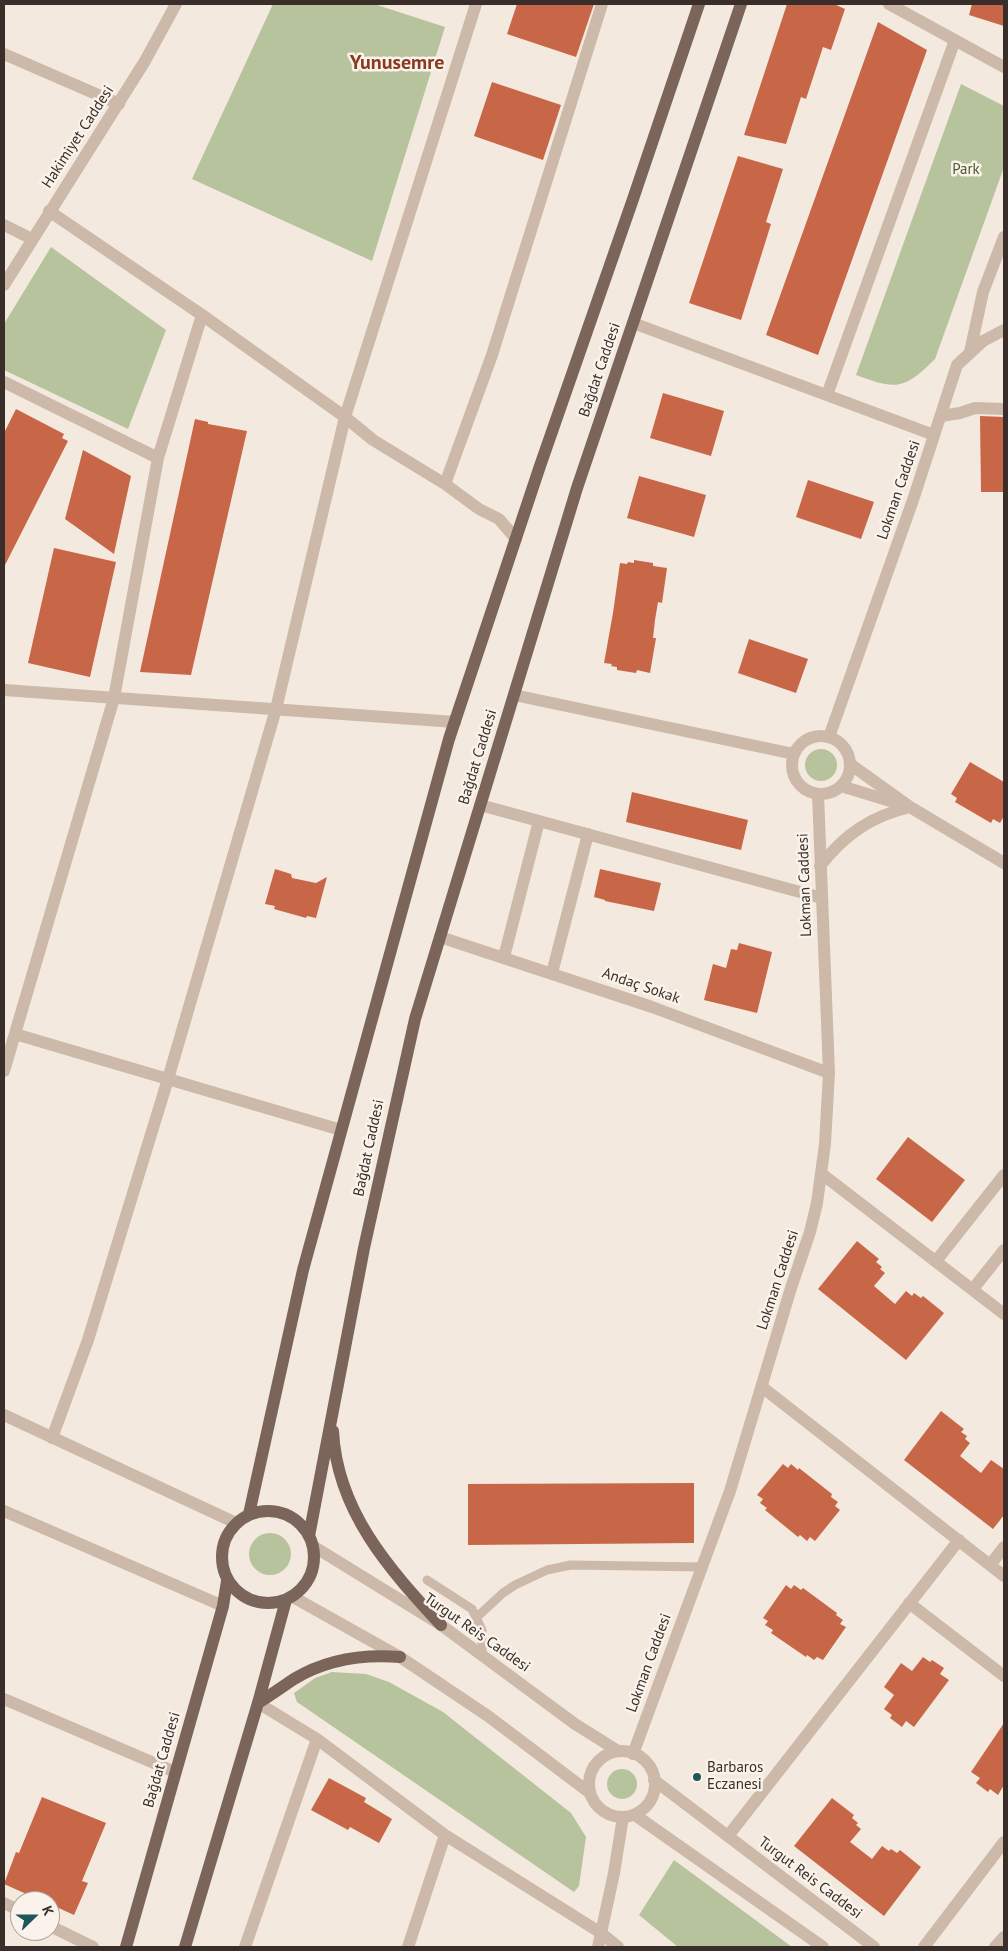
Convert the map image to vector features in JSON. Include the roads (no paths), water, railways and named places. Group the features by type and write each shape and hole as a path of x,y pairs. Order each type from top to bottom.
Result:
{"main road":[{"name":"Bağdat Caddesi","path":"249,1514 303,1270 455,722 699,4"},
{"name":"Bağdat Caddesi","path":"311,1541 332,1414 364,1248 388,1133 415,1019 577,488 741,4"},
{"path":"332,1414 335,1454 340,1474 360,1524 388,1565 441,1625"},
{"path":"260,1511 284,1513 303,1526 311,1541 314,1558 313,1569 302,1589 290,1598 266,1604 247,1600 236,1592 227,1581 222,1566 221,1551 226,1536 236,1523 249,1514 260,1511"},
{"name":"Bağdat Caddesi","path":"126,1947 223,1606 227,1581"},
{"path":"185,1947 290,1598"},
{"path":"258,1703 294,1679 329,1663 364,1656 400,1656"}],"street":[{"name":"Hakimiyet Caddesi","path":"4,285 145,61 176,4"},
{"path":"52,1438 88,1340 168,1079 276,710 345,417 476,4"},
{"path":"444,484 492,355 602,4"},
{"path":"889,4 1004,67"},
{"path":"827,395 955,40"},
{"path":"4,55 118,104"},
{"path":"50,211 202,315 345,417 373,440 444,484 479,509 500,519 516,539"},
{"path":"4,225 32,239"},
{"path":"970,352 983,292 1004,237"},
{"path":"4,1071 114,698 158,458 202,315"},
{"path":"634,323 934,435"},
{"name":"Lokman Caddesi","path":"829,737 913,500 957,364 983,341 1004,330"},
{"path":"5,387 158,458"},
{"path":"941,416 976,408 1004,409"},
{"path":"4,690 455,722"},
{"path":"514,695 794,754"},
{"path":"816,736 829,737 839,742 845,748 850,764 850,772 841,786 834,791 818,794 810,792 797,781 792,765 794,754 801,743 808,738 816,736"},
{"path":"850,764 910,807 1004,863"},
{"path":"841,786 910,807"},
{"name":"Lokman Caddesi","path":"633,1754 730,1491 810,1232 822,1174 826,1137 828,1073 818,794"},
{"path":"480,806 822,898"},
{"path":"820,866 842,840 855,830 881,815 910,807"},
{"path":"504,957 538,821"},
{"path":"552,973 588,834"},
{"name":"Andaç Sokak","path":"440,937 652,1006 828,1073"},
{"path":"15,1034 341,1130"},
{"path":"822,1174 1004,1314"},
{"path":"936,1261 1004,1175"},
{"path":"973,1289 1004,1250"},
{"path":"762,1387 1004,1576"},
{"path":"4,1416 236,1523"},
{"path":"4,1511 223,1606"},
{"path":"728,1836 958,1540"},
{"name":"Turgut Reis Caddesi","path":"311,1541 441,1625 575,1724 618,1752"},
{"path":"990,1565 1004,1547"},
{"path":"290,1598 400,1656 488,1716 590,1793 600,1809 608,1814 629,1816 823,1947"},
{"path":"909,1603 1004,1676"},
{"path":"4,1699 175,1772"},
{"path":"258,1703 317,1739 445,1834 601,1933 618,1947"},
{"path":"245,1947 317,1739"},
{"path":"590,1793 589,1784 594,1766 609,1754 618,1752 633,1754 644,1760 650,1767 654,1780 653,1794 649,1803 629,1816 598,1947"},
{"name":"Turgut Reis Caddesi","path":"654,1780 874,1947"},
{"path":"408,1947 445,1834"},
{"path":"924,1947 1004,1842"},
{"path":"60,1931 93,1947"},
{"path":"995,1947 1004,1937"}],"lane":[{"path":"477,1618 515,1585 547,1570 571,1565 702,1567"},
{"path":"427,1580 472,1608 482,1630 482,1655"}],"place":[{"name":"Barbaros Eczanesi","path":"697,1777"}],"district":[{"name":"Yunusemre","path":"397,63"}],"park label":[{"name":"Park","path":"966,170"}]}
